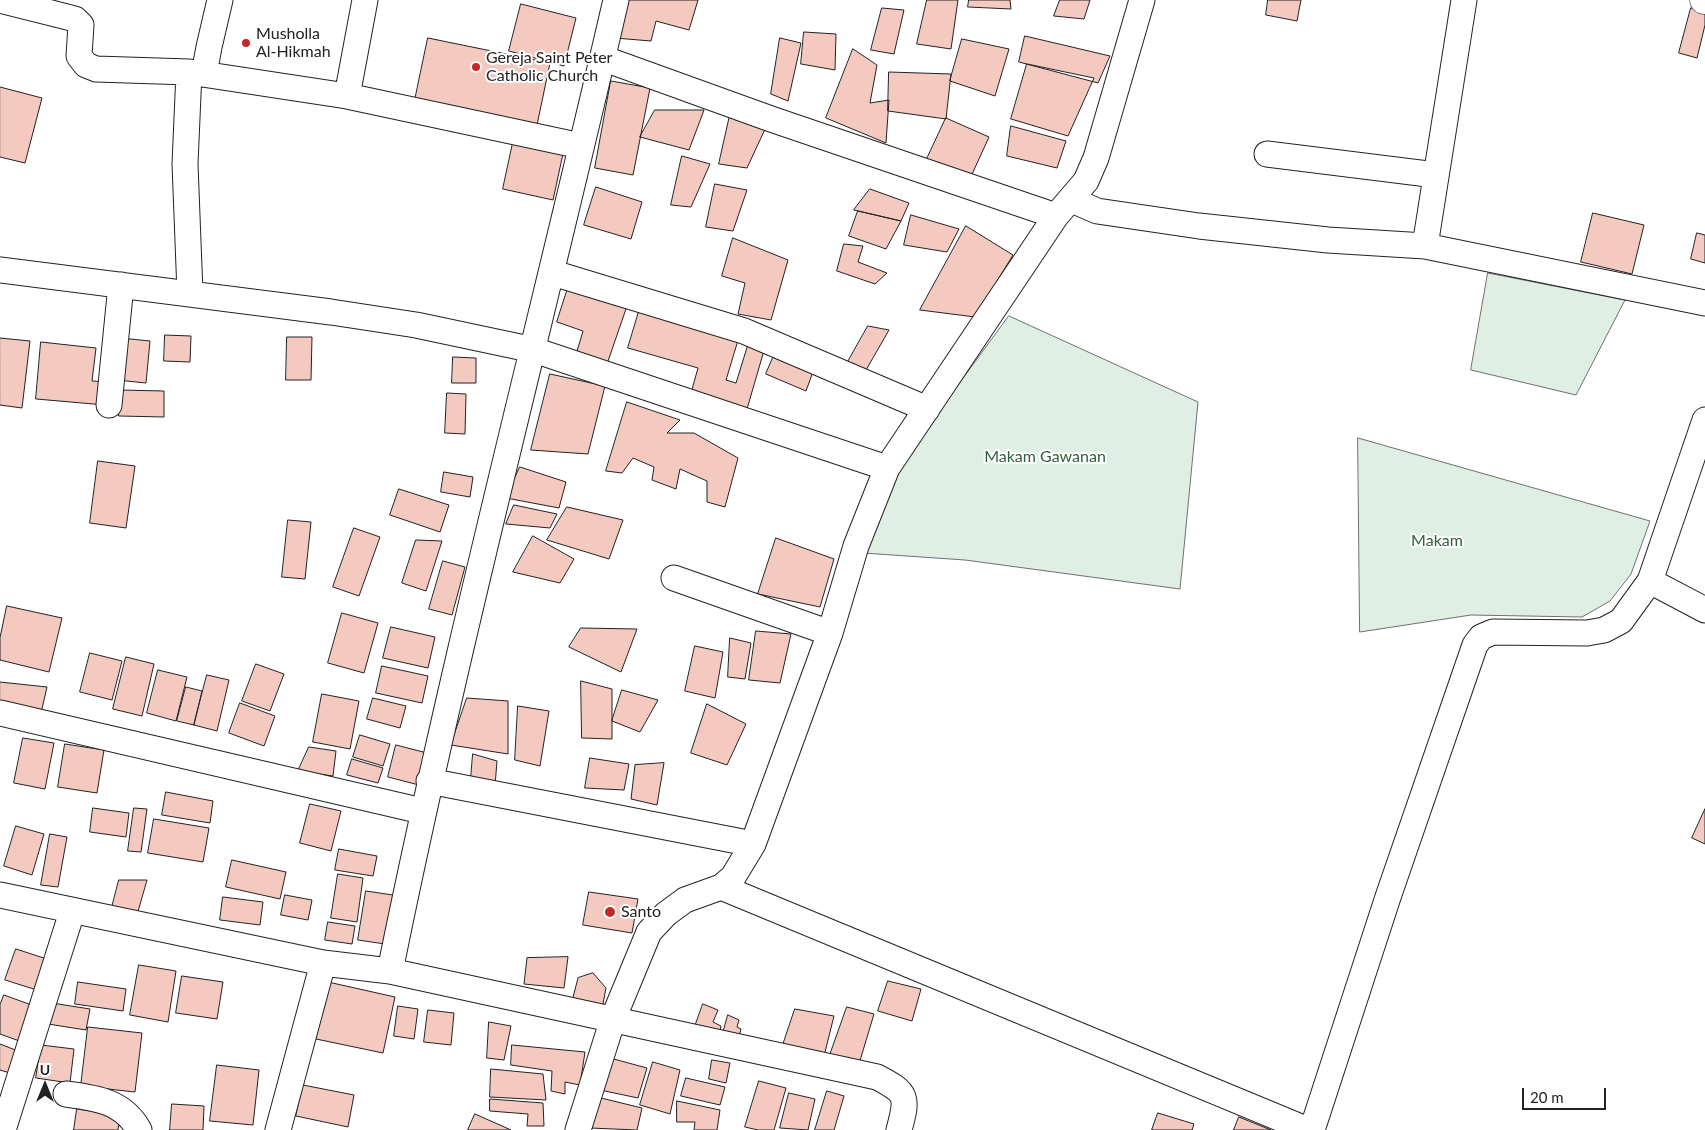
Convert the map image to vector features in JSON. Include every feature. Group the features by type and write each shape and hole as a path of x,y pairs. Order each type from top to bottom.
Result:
{"street":[{"path":"0,0 75,19 81,25 79,56 86,65 96,69 197,73 347,96 581,146"},
{"path":"190,293 186,164 197,73 209,46 220,0"},
{"path":"347,96 365,0"},
{"path":"390,971 422,811 534,350 616,0"},
{"path":"578,1130 613,1019 649,932 666,914 685,900 720,887 734,877 753,844 830,633 856,546 887,468 1064,208 1086,182 1096,158 1142,0"},
{"path":"1425,246 1464,0"},
{"path":"602,58 771,119 1064,208 1199,226 1328,240 1425,246 1705,303"},
{"path":"1267,154 1436,174"},
{"path":"0,270 190,293 416,325 534,350 887,468"},
{"path":"552,273 744,331 927,409"},
{"path":"109,404 121,285"},
{"path":"720,887 1310,1130 1475,645 1481,637 1493,632 1587,633 1604,630 1621,621 1650,581 1697,468 1705,420"},
{"path":"674,578 830,633"},
{"path":"1650,581 1705,610"},
{"path":"0,713 422,811"},
{"path":"429,781 753,844"},
{"path":"0,896 323,963 390,971 877,1077 898,1088 905,1096 906,1105 898,1130"},
{"path":"10,1129 72,912"},
{"path":"278,1130 323,963"},
{"path":"66,1094 113,1104 132,1118 139,1130"}],"green space":[{"path":"1488,273 1625,300 1576,395 1471,370"},
{"name":"Makam Gawanan","path":"1009,316 1198,402 1180,589 965,560 863,553 906,456"},
{"name":"Makam","path":"1358,438 1650,521 1631,574 1610,601 1582,617 1471,615 1360,632"}],"building":[{"path":"625,0 698,0 689,30 656,21 651,41 615,38"},
{"path":"927,0 958,0 951,49 917,44"},
{"path":"969,0 1010,0 1011,9 968,7"},
{"path":"1060,0 1090,0 1084,19 1054,16"},
{"path":"1268,0 1301,0 1297,21 1266,15"},
{"path":"521,4 576,18 564,66 509,51"},
{"path":"882,8 904,10 894,54 871,50"},
{"path":"1691,8 1705,11 1705,25 1697,58 1679,53"},
{"path":"804,32 836,34 835,70 801,64"},
{"path":"1025,36 1110,56 1098,83 1019,62"},
{"path":"428,38 550,63 537,125 415,100"},
{"path":"780,38 801,43 788,101 771,94"},
{"path":"962,39 1009,49 995,96 950,81"},
{"path":"853,49 877,65 870,103 889,100 886,143 826,118"},
{"path":"1027,64 1094,78 1068,136 1011,119"},
{"path":"889,72 951,74 946,119 888,111"},
{"path":"611,81 650,88 633,175 595,168"},
{"path":"0,87 42,98 25,163 0,157"},
{"path":"655,110 704,110 689,150 640,137"},
{"path":"730,115 766,127 747,168 719,164"},
{"path":"946,118 989,137 968,183 925,163"},
{"path":"1011,126 1066,141 1057,168 1007,156"},
{"path":"514,138 564,149 553,200 503,189"},
{"path":"682,156 710,164 691,207 671,205"},
{"path":"715,184 747,190 733,231 706,227"},
{"path":"596,187 642,202 631,239 584,225"},
{"path":"870,189 909,203 901,221 854,210"},
{"path":"858,211 901,221 886,249 849,236"},
{"path":"1593,213 1644,225 1632,274 1581,262"},
{"path":"911,215 959,229 947,252 904,245"},
{"path":"966,226 1013,255 975,317 920,310"},
{"path":"1697,233 1705,235 1705,263 1691,259"},
{"path":"733,238 788,260 771,320 738,314 745,283 722,276"},
{"path":"844,244 863,246 858,262 887,273 875,284 837,271"},
{"path":"568,288 627,306 606,367 575,358 583,331 557,322"},
{"path":"640,308 739,337 726,380 736,383 749,341 765,347 747,409 691,393 698,368 628,348"},
{"path":"868,326 889,330 862,377 845,367"},
{"path":"165,335 191,336 190,362 164,361"},
{"path":"287,337 312,337 311,380 286,380"},
{"path":"0,338 30,341 22,408 0,405"},
{"path":"121,338 150,341 146,383 117,380"},
{"path":"41,342 96,348 92,381 107,382 105,405 36,399"},
{"path":"775,353 814,369 806,391 766,374"},
{"path":"453,357 476,358 476,383 452,383"},
{"path":"550,374 605,386 588,454 531,450"},
{"path":"120,390 164,391 164,417 119,416"},
{"path":"447,393 466,394 465,434 445,433"},
{"path":"627,402 680,420 667,433 694,433 738,458 725,507 707,502 707,481 680,469 676,489 652,480 654,467 633,458 622,473 606,471"},
{"path":"98,461 135,466 126,528 90,523"},
{"path":"520,467 566,482 559,508 506,498"},
{"path":"444,472 473,477 470,497 441,492"},
{"path":"399,489 449,505 440,532 390,515"},
{"path":"514,505 557,514 550,528 506,524"},
{"path":"567,507 623,520 609,559 547,540"},
{"path":"288,520 311,522 305,579 282,577"},
{"path":"354,528 380,537 359,596 333,587"},
{"path":"533,536 574,559 560,583 513,572"},
{"path":"776,538 834,559 820,607 758,594"},
{"path":"416,540 442,541 426,591 402,583"},
{"path":"443,561 465,567 452,615 429,609"},
{"path":"7,606 62,618 49,672 0,660 0,638"},
{"path":"342,613 378,623 364,673 328,663"},
{"path":"391,627 435,637 428,668 383,658"},
{"path":"581,628 637,629 621,672 569,647"},
{"path":"756,631 791,634 780,683 749,680"},
{"path":"730,638 751,643 745,679 728,677"},
{"path":"695,646 723,652 715,698 685,691"},
{"path":"90,653 122,661 112,700 80,692"},
{"path":"126,657 154,664 142,716 113,709"},
{"path":"256,664 284,674 270,711 242,701"},
{"path":"382,666 428,676 422,703 376,693"},
{"path":"158,670 187,677 176,721 147,713"},
{"path":"207,675 229,680 217,731 194,725"},
{"path":"581,681 612,689 612,739 582,738"},
{"path":"0,682 47,687 41,713 0,703"},
{"path":"186,687 202,691 194,725 177,721"},
{"path":"622,690 658,700 640,732 612,721"},
{"path":"322,694 359,701 350,749 313,742"},
{"path":"373,698 406,706 400,728 367,719"},
{"path":"467,698 508,701 508,754 451,745"},
{"path":"240,703 275,716 264,746 229,733"},
{"path":"707,704 746,724 727,765 691,753"},
{"path":"518,706 549,711 540,766 515,760"},
{"path":"360,735 390,744 383,766 353,757"},
{"path":"23,738 54,743 45,789 14,783"},
{"path":"65,744 104,750 97,793 58,787"},
{"path":"396,745 427,753 419,785 388,777"},
{"path":"309,747 336,751 333,776 298,771"},
{"path":"473,754 497,761 495,786 471,778"},
{"path":"590,758 629,764 624,790 585,788"},
{"path":"352,759 383,768 378,783 347,775"},
{"path":"664,763 657,805 631,799 635,765"},
{"path":"166,792 213,801 210,823 162,815"},
{"path":"310,804 341,811 331,851 300,843"},
{"path":"93,808 129,813 126,837 90,832"},
{"path":"134,808 147,809 141,852 128,851"},
{"path":"1705,809 1705,844 1692,838"},
{"path":"154,819 209,828 203,862 148,853"},
{"path":"16,826 44,834 32,875 4,866"},
{"path":"50,834 67,837 58,887 41,885"},
{"path":"339,849 377,856 373,876 335,870"},
{"path":"232,860 286,872 280,899 226,887"},
{"path":"338,874 363,878 357,922 331,918"},
{"path":"119,880 147,880 135,922 110,915"},
{"path":"366,891 393,895 385,944 358,940"},
{"name":"Santo","path":"589,892 638,899 632,933 583,925"},
{"path":"285,895 312,900 308,920 281,915"},
{"path":"223,897 263,902 260,925 220,920"},
{"path":"328,922 355,926 352,944 325,940"},
{"path":"16,949 50,960 40,991 5,980"},
{"path":"568,957 564,988 524,984 527,958"},
{"path":"139,965 176,971 168,1022 130,1015"},
{"path":"593,973 606,988 602,1009 572,1001 578,978"},
{"path":"182,976 223,982 217,1019 176,1013"},
{"path":"888,981 921,989 912,1021 878,1011"},
{"path":"78,982 126,989 123,1011 75,1004"},
{"path":"328,982 395,997 383,1053 316,1039"},
{"path":"4,995 37,1007 25,1043 0,1034 0,1005"},
{"path":"52,1003 90,1009 86,1030 48,1024"},
{"path":"703,1004 718,1010 713,1022 721,1026 718,1039 693,1032"},
{"path":"398,1006 418,1009 414,1039 394,1036"},
{"path":"847,1007 874,1014 859,1064 830,1055"},
{"path":"795,1009 834,1016 823,1060 782,1048"},
{"path":"428,1010 454,1013 451,1045 424,1042"},
{"path":"728,1015 739,1020 737,1027 741,1029 738,1041 722,1037"},
{"path":"489,1022 511,1026 504,1060 487,1058"},
{"path":"88,1027 142,1033 135,1092 81,1086"},
{"path":"0,1044 18,1051 10,1073 0,1070"},
{"path":"41,1045 74,1049 70,1083 36,1078"},
{"path":"512,1045 585,1052 580,1085 565,1082 565,1094 551,1091 552,1071 511,1065"},
{"path":"610,1058 647,1068 638,1098 600,1090"},
{"path":"712,1060 730,1063 726,1083 709,1079"},
{"path":"653,1062 680,1070 670,1114 640,1105"},
{"path":"217,1065 259,1070 253,1125 210,1121"},
{"path":"491,1069 543,1074 546,1100 490,1097"},
{"path":"686,1078 725,1087 720,1105 681,1096"},
{"path":"759,1081 786,1088 774,1130 758,1130 745,1127"},
{"path":"303,1085 354,1095 348,1127 296,1116"},
{"path":"827,1091 844,1096 834,1130 815,1130"},
{"path":"789,1093 815,1099 808,1130 780,1128"},
{"path":"597,1097 642,1108 637,1130 590,1128"},
{"path":"490,1099 543,1103 544,1126 527,1126 528,1114 490,1111"},
{"path":"677,1101 720,1110 717,1130 694,1130 695,1122 677,1122"},
{"path":"172,1104 204,1106 203,1130 170,1130"},
{"path":"77,1109 120,1115 118,1130 74,1130"},
{"path":"1158,1113 1194,1124 1192,1130 1152,1130"},
{"path":"475,1114 511,1130 468,1130"},
{"path":"1239,1117 1271,1130 1234,1130"}],"place":[{"name":"Musholla Al-Hikmah","path":"246,43"},
{"name":"Gereja Saint Peter Catholic Church","path":"476,67"},
{"name":"Santo","path":"610,912"}]}
